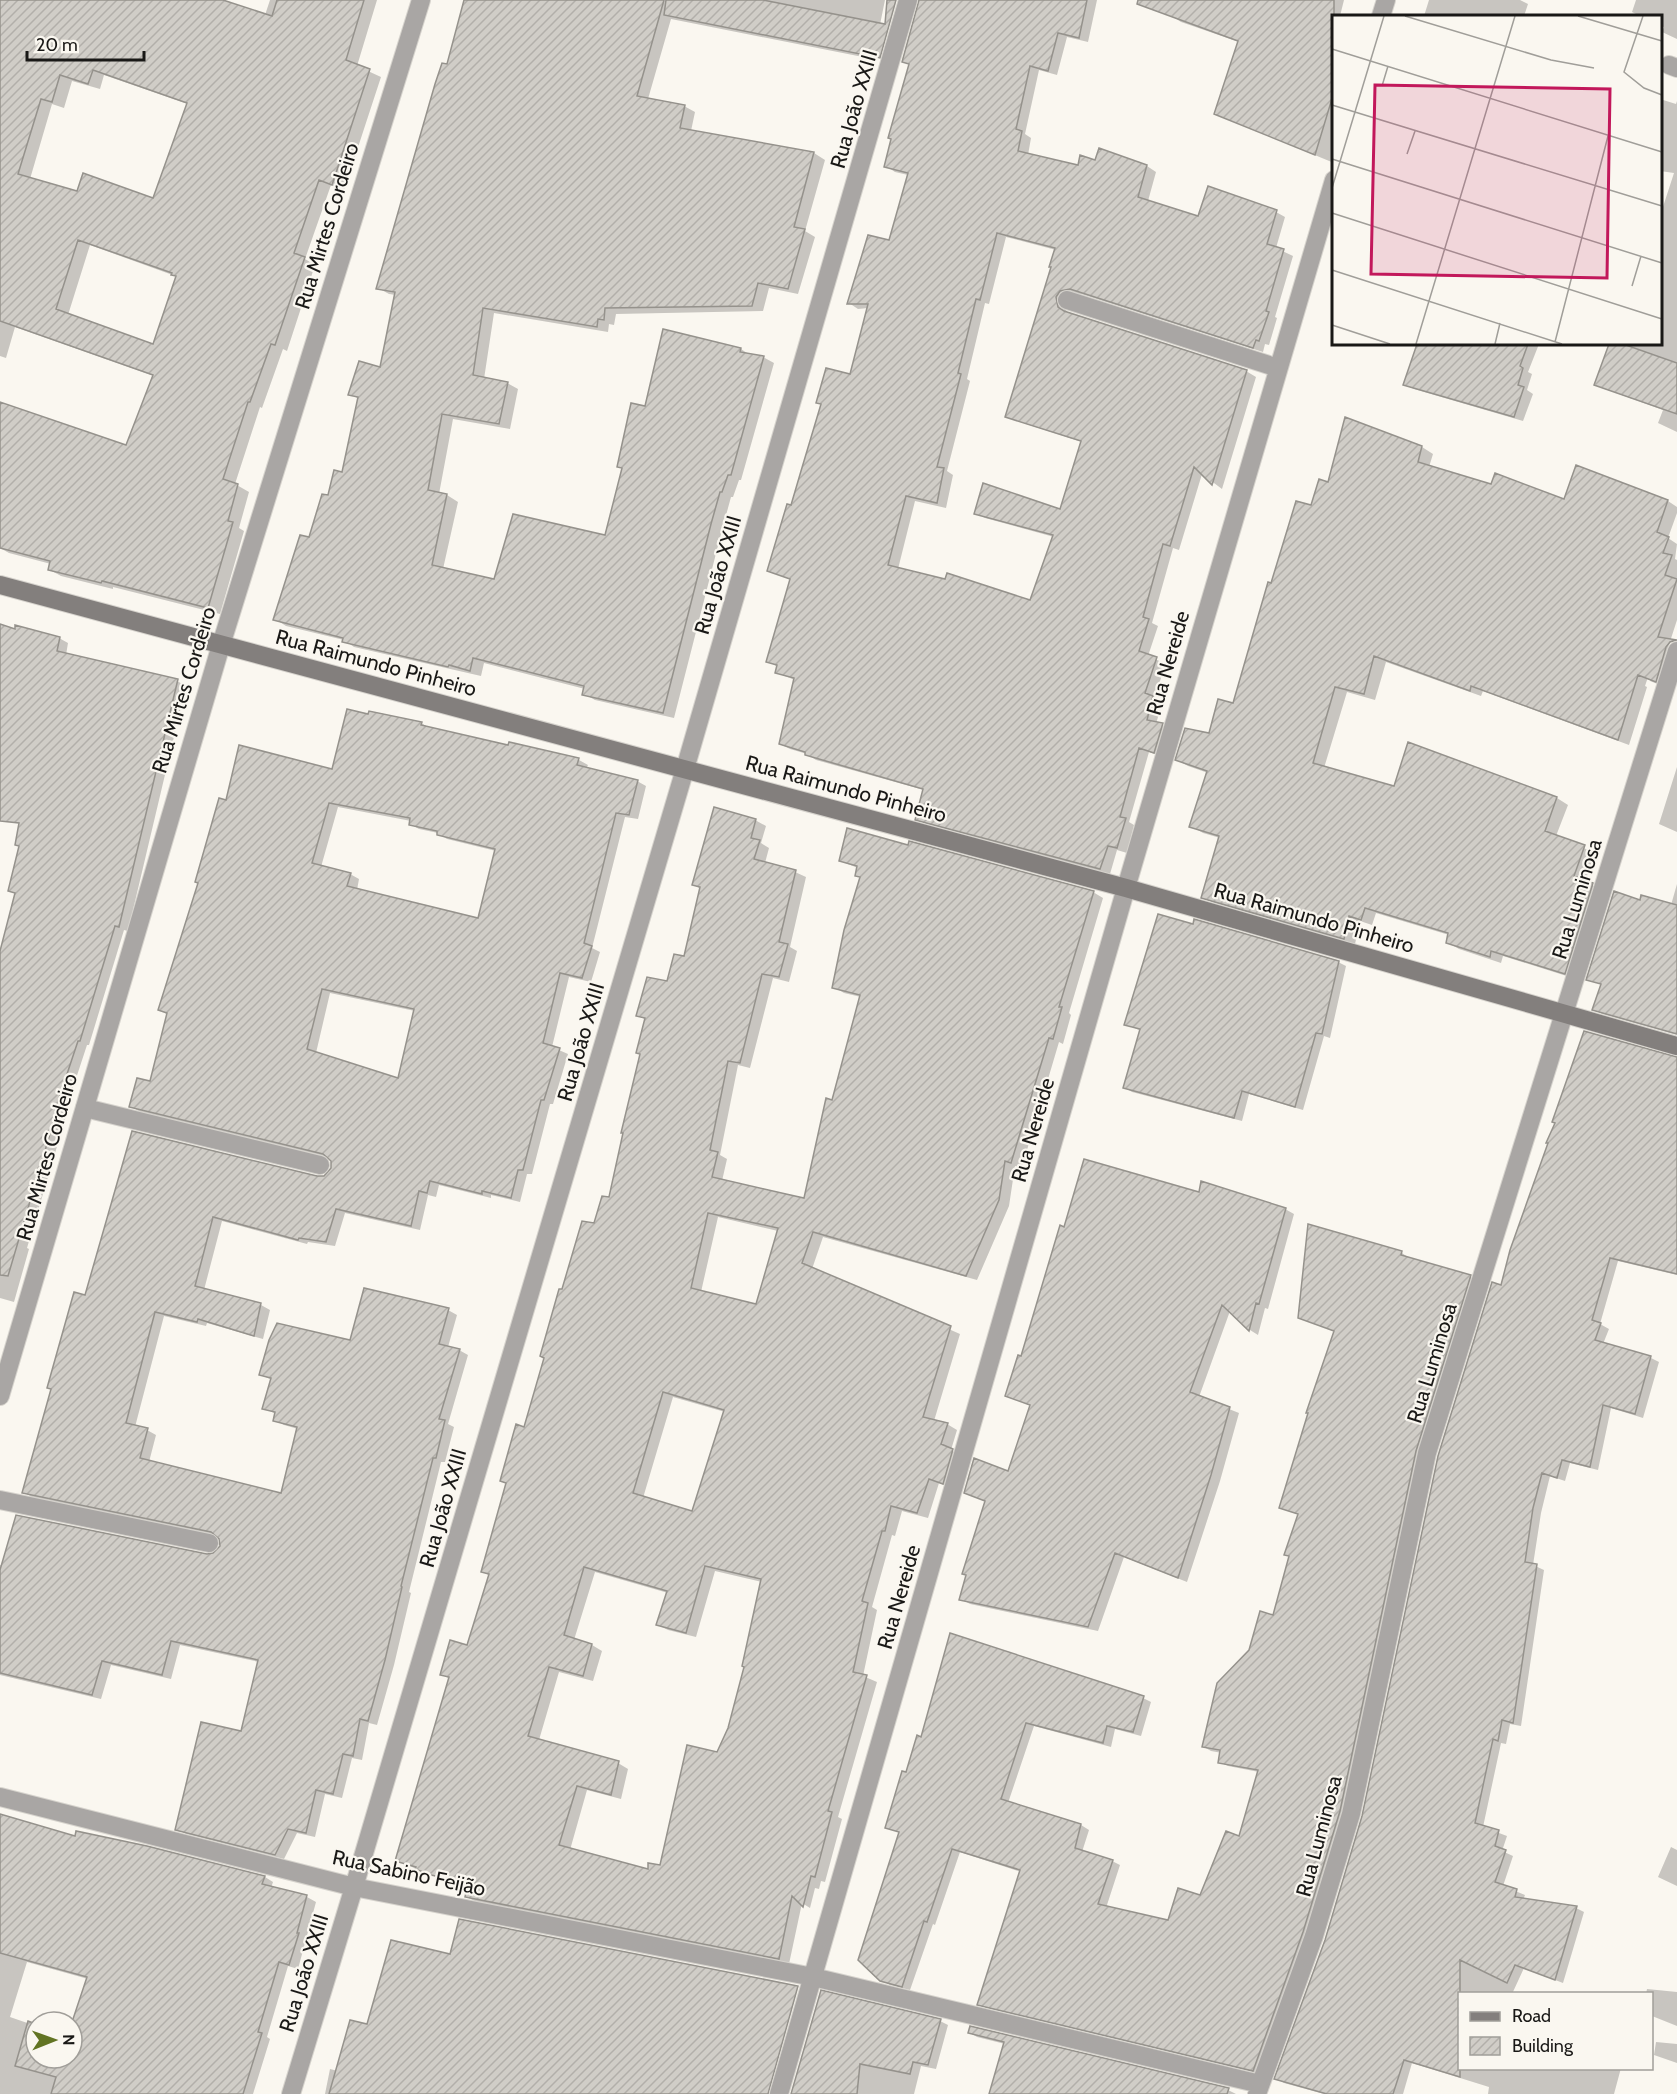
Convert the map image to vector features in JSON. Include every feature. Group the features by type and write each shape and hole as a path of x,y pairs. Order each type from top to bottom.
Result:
{"street":[{"name":"Rua Mirtes Cordeiro","path":"0,1396 220,645 421,0"},
{"name":"Rua João XXIII","path":"291,2094 685,769 908,0"},
{"path":"1382,15 1386,0"},
{"name":"Rua Nereide","path":"779,2094 1126,888 1332,187"},
{"path":"1067,300 1278,368"},
{"name":"Rua Raimundo Pinheiro","path":"0,585 1126,888 1677,1046"},
{"name":"Rua Luminosa","path":"1259,2089 1314,1936 1351,1814 1427,1454 1677,651"},
{"path":"85,1108 320,1165"},
{"path":"0,1500 209,1543"},
{"name":"Rua Sabino Feijão","path":"0,1797 354,1887 813,1977 1259,2089"}],"building":[{"path":"0,0 223,0 272,16 277,0 364,0 346,60 370,69 332,185 319,180 294,253 305,257 275,345 271,344 250,402 248,402 223,479 238,484 228,521 233,522 208,608 48,570 50,561 0,548 0,402 126,445 153,375 0,321","holes":["93,70 187,103 153,198 83,173 77,191 18,174 41,99 52,102 60,75 88,84","78,240 176,276 153,344 56,309"]},
{"path":"464,0 664,0 637,96 685,105 680,128 814,152 794,227 805,229 788,289 758,283 752,306 605,308 604,320 598,319 597,327 483,308 473,375 508,382 499,424 442,414 428,490 447,494 432,565 494,579 513,514 605,535 622,468 617,467 631,403 645,406 663,329 741,348 740,352 764,356 731,475 728,475 722,492 720,492 663,713 582,695 584,686 473,658 470,671 449,665 448,667 342,642 343,638 273,620 300,535 309,537 322,494 328,495 334,470 342,472 358,397 348,395 359,361 380,367 395,292 376,289 435,84 442,63 447,64"},
{"path":"666,0 763,0 885,24 887,0 896,0 880,58 664,15"},
{"path":"919,0 1087,0 1079,38 1058,33 1048,71 1030,66 1016,129 1022,131 1018,151 1078,165 1080,155 1095,160 1099,148 1147,165 1138,197 1198,216 1208,186 1277,210 1267,244 1284,249 1266,311 1269,312 1259,341 1256,340 1253,348 1070,289 1060,291 1056,297 1058,307 1064,311 1247,370 1212,485 1194,467 1170,546 1163,544 1143,617 1149,619 1139,651 1157,657 1145,693 1153,696 1147,720 1163,723 1154,753 1139,748 1120,817 1126,818 1117,848 1108,846 1100,869 915,820 923,789 805,755 805,752 779,744 794,678 775,673 777,665 766,662 790,579 767,571 787,504 791,505 821,404 816,403 826,368 850,374 868,304 847,304 868,235 889,240 908,173 884,167 891,139 888,138 909,64 902,62","holes":["997,233 1055,248 1005,417 1081,441 1060,509 983,483 974,514 1053,535 1030,600 947,573 945,579 888,565 906,496 937,503 944,468 937,467 961,374 958,373 976,299 980,300"]},
{"path":"1138,0 1334,0 1332,99 1315,155 1214,114 1238,41 1137,4"},
{"path":"1417,345 1528,345 1520,366 1523,368 1518,385 1524,387 1514,417 1403,385"},
{"path":"1609,345 1626,345 1677,363 1677,414 1594,385"},
{"path":"1345,417 1422,446 1418,462 1491,484 1495,473 1564,499 1576,465 1668,500 1657,532 1669,537 1663,553 1672,555 1665,575 1677,579 1658,637 1677,640 1670,642 1666,647 1656,682 1638,675 1618,740 1471,686 1470,691 1374,656 1364,694 1335,687 1313,763 1394,786 1408,742 1557,797 1545,831 1585,845 1574,876 1593,883 1565,974 1491,951 1490,957 1446,943 1448,933 1365,908 1361,920 1349,916 1344,939 1201,898 1219,836 1189,827 1207,771 1175,760 1185,728 1209,733 1218,699 1233,703 1268,582 1271,583 1296,501 1311,505 1319,479 1328,482"},
{"path":"0,624 15,629 15,625 60,637 57,651 178,679 119,927 115,926 80,1041 78,1041 55,1110 57,1110 8,1276 0,1275 0,951 15,893 8,891 19,846 15,845 19,823 0,821"},
{"path":"347,709 422,722 421,725 508,745 509,742 579,758 577,765 638,780 629,815 616,813 584,943 592,946 582,978 560,973 543,1043 560,1048 544,1100 541,1100 523,1170 518,1170 511,1198 482,1191 482,1194 430,1181 427,1193 419,1191 411,1226 336,1209 326,1242 299,1238 298,1240 213,1217 195,1286 261,1303 254,1336 198,1319 197,1322 155,1312 126,1423 148,1428 140,1458 281,1493 297,1427 273,1421 275,1412 262,1409 271,1378 259,1375 269,1340 277,1323 350,1340 364,1288 449,1308 439,1344 460,1349 439,1419 445,1420 436,1458 433,1458 385,1660 368,1721 360,1719 353,1756 343,1754 333,1794 316,1790 306,1833 288,1829 275,1855 175,1830 201,1722 241,1731 258,1660 171,1641 162,1675 102,1661 92,1695 0,1673 0,1570 16,1515 207,1554 213,1553 220,1546 219,1539 211,1532 22,1493 51,1389 47,1388 74,1292 85,1295 132,1131 317,1176 324,1176 331,1168 331,1161 323,1154 129,1107 137,1078 150,1081 167,1013 158,1010 198,883 195,882 219,798 226,800 239,745 332,769","holes":["329,803 410,818 409,825 437,831 437,835 495,849 478,918 347,886 351,873 312,863","322,989 414,1009 398,1078 307,1049"]},
{"path":"714,807 756,819 751,838 760,840 754,859 796,870 779,942 788,944 779,977 762,974 740,1063 728,1061 710,1150 718,1152 712,1177 804,1198 826,1098 832,1100 860,995 832,988 844,930 860,877 855,876 857,866 839,861 847,828 908,845 909,841 1094,891 1059,1007 1062,1007 1053,1039 1049,1038 1011,1163 1005,1161 999,1200 966,1276 813,1232 802,1263 951,1326 923,1417 948,1423 941,1444 953,1449 943,1484 929,1479 917,1513 891,1506 885,1531 882,1531 862,1601 868,1603 853,1672 867,1675 828,1811 832,1812 815,1877 811,1876 803,1907 792,1896 779,1959 465,1897 468,1883 431,1875 415,1869 416,1867 395,1861 449,1677 440,1675 450,1640 467,1645 489,1574 481,1572 506,1483 500,1481 516,1424 524,1427 544,1358 540,1356 559,1289 562,1289 582,1221 594,1223 602,1196 609,1197 623,1133 621,1133 640,1054 636,1053 645,1018 636,1016 647,977 667,981 674,954 684,956 700,887 692,885","holes":["708,1213 778,1228 756,1304 691,1288","663,1392 724,1410 692,1511 633,1493","705,1566 761,1579 742,1666 744,1667 728,1728 717,1752 687,1745 660,1865 648,1863 648,1869 559,1845 577,1786 611,1795 619,1761 528,1736 549,1667 583,1676 592,1644 564,1635 584,1567 667,1591 656,1625 686,1633"]},
{"path":"1614,891 1640,900 1641,895 1677,905 1677,1034 1592,1010 1601,984 1586,980"},
{"path":"1158,914 1193,924 1194,919 1339,961 1322,1034 1316,1033 1295,1107 1242,1091 1234,1118 1123,1088 1140,1029 1124,1025"},
{"path":"1584,1031 1677,1057 1677,1274 1610,1258 1592,1320 1601,1323 1595,1340 1651,1356 1635,1414 1603,1405 1590,1467 1562,1460 1557,1478 1542,1473 1533,1508 1525,1562 1537,1564 1513,1723 1502,1720 1498,1741 1493,1739 1475,1823 1499,1830 1495,1846 1506,1850 1495,1882 1517,1889 1515,1897 1577,1906 1555,1980 1515,1965 1507,1983 1460,1960 1458,2070 1460,2070 1460,2077 1404,2060 1393,2094 1327,2094 1274,2079 1325,1940 1362,1816 1438,1456 1492,1282 1501,1285 1510,1250 1548,1143 1546,1143 1555,1123 1552,1122"},
{"path":"1084,1159 1199,1192 1201,1181 1286,1208 1249,1331 1222,1305 1190,1392 1230,1407 1178,1578 1115,1553 1088,1627 959,1600 966,1575 962,1574 985,1501 964,1493 974,1458 1008,1471 1030,1405 1005,1396 1018,1355 1021,1356 1060,1225 1064,1227"},
{"path":"1308,1224 1402,1251 1401,1255 1471,1275 1416,1451 1340,1811 1303,1932 1253,2071 977,2005 1020,1870 952,1849 902,1987 880,1981 858,1960 899,1832 885,1828 902,1771 906,1772 917,1735 921,1737 950,1633 1144,1696 1133,1732 1107,1726 1103,1743 1026,1723 1001,1799 1081,1824 1075,1848 1113,1860 1098,1904 1168,1920 1178,1888 1200,1895 1226,1831 1239,1836 1258,1770 1218,1763 1220,1750 1202,1747 1217,1683 1249,1650 1260,1611 1273,1615 1289,1556 1284,1555 1298,1514 1279,1508 1308,1413 1306,1413 1334,1331 1298,1318"},
{"path":"0,1814 75,1836 76,1831 147,1846 265,1876 262,1884 307,1895 289,1965 279,1962 258,2032 262,2033 243,2094 51,2094 56,2077 30,2070 84,2070 84,2010 76,2010 87,1977 0,1953"},
{"path":"459,1919 798,1986 768,2094 329,2094 350,2020 367,2024 391,1940 450,1954"},
{"path":"821,1990 941,2019 928,2065 913,2062 910,2074 860,2064 857,2094 791,2094"},
{"path":"970,2026 1229,2088 1227,2094 989,2094 1004,2042 968,2033"},
{"path":"24,2035 24,2068 15,2066"}]}
